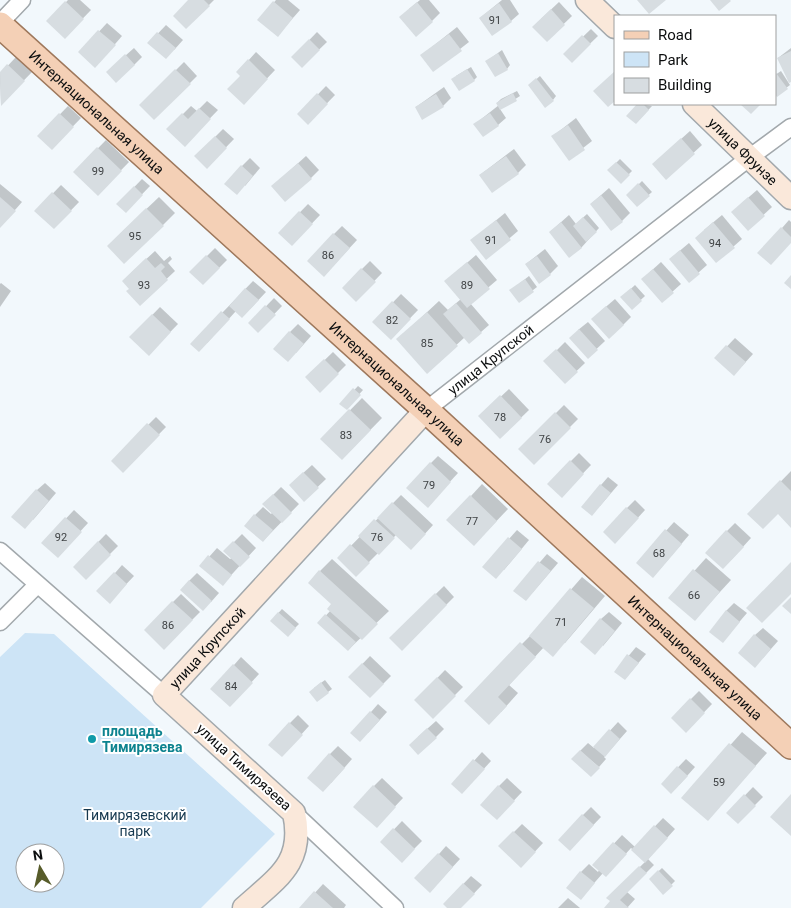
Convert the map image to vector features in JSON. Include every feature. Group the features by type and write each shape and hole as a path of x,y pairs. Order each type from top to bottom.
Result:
{"main road":[{"name":"Интернациональная улица","path":"0,24 426,410 791,746"}],"street":[{"path":"0,24 22,0"},
{"path":"587,0 614,26"},
{"name":"улица Фрунзе","path":"695,105 791,198"},
{"name":"улица Крупской","path":"164,695 426,410 791,127"},
{"name":"улица Тимирязева","path":"0,551 164,695 395,908"},
{"path":"0,622 37,585"},
{"path":"244,908 278,877 294,855 297,832 294,813"}],"green space":[{"name":"Тимирязевский парк","path":"25,633 54,634 275,834 201,908 0,908 0,657"}],"building":[{"path":"188,0 204,0 210,6 186,29 173,16"},
{"path":"637,0 666,0 649,14"},
{"path":"710,0 730,0 731,1 719,11"},
{"path":"65,1 84,19 65,39 46,21"},
{"path":"273,1 293,18 278,37 257,20"},
{"path":"417,2 433,22 416,37 399,17"},
{"path":"499,3 512,22 492,36 479,18"},
{"path":"551,9 565,25 547,42 532,27"},
{"path":"98,30 116,45 95,68 78,52"},
{"path":"157,32 176,48 166,59 147,43"},
{"path":"449,34 462,51 433,72 420,55"},
{"path":"582,35 591,44 572,63 563,54"},
{"path":"309,39 320,50 302,68 291,57"},
{"path":"791,51 791,82 789,83 777,58"},
{"path":"498,53 508,70 495,77 485,61"},
{"path":"125,54 135,65 116,83 106,72"},
{"path":"248,59 268,79 244,105 227,89 240,76 236,72"},
{"path":"7,64 25,81 1,106 0,72"},
{"path":"175,69 191,84 154,120 139,105"},
{"path":"467,69 475,81 459,91 451,79"},
{"path":"614,72 614,102 608,107 593,91"},
{"path":"776,73 788,89 777,97 776,96"},
{"path":"536,78 554,101 545,108 528,85"},
{"path":"317,93 328,104 308,125 297,114"},
{"path":"513,93 517,101 500,110 496,103"},
{"path":"436,94 444,107 422,120 415,107"},
{"path":"636,105 644,105 649,110 636,124 626,116"},
{"path":"741,105 760,105 751,114"},
{"path":"199,108 211,119 185,147 166,129 182,113 188,119"},
{"path":"59,113 74,127 52,150 37,136"},
{"path":"490,113 499,126 483,137 473,124"},
{"path":"568,125 585,150 569,161 551,136"},
{"path":"215,136 227,148 207,169 194,156"},
{"path":"681,138 695,154 666,180 652,164"},
{"path":"97,147 122,171 98,196 73,172"},
{"path":"506,156 519,174 492,193 479,175"},
{"path":"616,162 630,175 621,184 607,170"},
{"path":"298,163 312,179 285,202 271,186"},
{"path":"241,165 253,176 237,195 224,184"},
{"path":"638,183 650,196 637,207 626,195"},
{"path":"134,186 143,195 126,213 116,204"},
{"path":"52,192 72,211 54,229 34,211"},
{"path":"601,195 623,222 611,231 590,204"},
{"path":"0,197 16,211 0,228"},
{"path":"748,197 765,216 748,231 731,212"},
{"path":"146,208 164,226 124,264 107,246"},
{"path":"299,211 313,224 292,246 278,233"},
{"path":"583,217 597,232 586,242 573,226"},
{"path":"496,220 511,240 486,260 470,240"},
{"path":"561,222 582,248 569,258 549,232"},
{"path":"713,222 735,248 716,263 695,238"},
{"path":"781,227 791,237 791,243 771,265 757,253"},
{"path":"333,233 350,248 324,277 307,261"},
{"path":"680,250 700,274 689,283 669,259"},
{"path":"206,255 220,268 203,285 189,272"},
{"path":"537,256 551,275 539,284 525,264"},
{"path":"146,258 155,268 161,263 165,267 161,271 168,280 140,306 126,291 129,289 122,281"},
{"path":"467,262 490,289 467,308 444,281"},
{"path":"361,268 376,282 356,302 342,288"},
{"path":"653,269 674,293 662,303 641,279"},
{"path":"791,275 791,289 784,283"},
{"path":"525,279 534,292 519,303 509,290"},
{"path":"245,288 259,300 242,318 229,306"},
{"path":"631,288 642,301 632,310 620,297"},
{"path":"392,301 411,319 391,340 372,322"},
{"path":"456,303 482,333 469,344 443,314"},
{"path":"265,305 276,315 258,333 248,323"},
{"path":"606,306 624,325 609,339 591,319"},
{"path":"221,311 230,319 199,352 190,344"},
{"path":"427,312 458,346 427,374 396,339"},
{"path":"152,314 171,332 149,356 129,337"},
{"path":"579,329 598,350 588,359 569,338"},
{"path":"289,331 304,344 288,362 273,349"},
{"path":"726,345 746,362 734,376 714,358"},
{"path":"556,349 578,372 565,384 543,361"},
{"path":"324,359 339,374 320,393 305,377"},
{"path":"353,388 361,395 347,410 339,404"},
{"path":"500,395 522,418 500,439 478,416"},
{"path":"349,409 371,430 342,460 320,439"},
{"path":"555,412 571,428 534,465 518,449"},
{"path":"147,423 160,435 123,473 111,461"},
{"path":"570,460 584,474 562,498 547,484"},
{"path":"430,462 451,482 428,508 406,488"},
{"path":"303,472 319,488 304,502 289,485"},
{"path":"780,480 791,491 791,528 778,514 763,529 747,514"},
{"path":"600,484 611,493 592,516 581,507"},
{"path":"36,489 49,501 25,529 11,517"},
{"path":"273,494 292,513 282,523 262,504"},
{"path":"470,495 497,521 474,546 446,520"},
{"path":"392,502 426,534 411,550 377,518"},
{"path":"626,507 639,518 615,544 603,532"},
{"path":"254,514 273,530 263,542 244,526"},
{"path":"65,517 82,532 58,558 41,543"},
{"path":"374,519 395,538 379,555 358,536"},
{"path":"665,529 682,544 653,578 636,563"},
{"path":"726,530 744,547 723,569 705,553"},
{"path":"508,537 522,549 496,579 482,567"},
{"path":"98,541 111,555 86,580 73,567"},
{"path":"233,541 250,557 240,567 223,551"},
{"path":"350,544 370,563 356,577 337,558"},
{"path":"208,555 232,575 223,586 199,566"},
{"path":"538,561 551,571 526,601 513,591"},
{"path":"791,562 791,594 762,623 746,608"},
{"path":"693,569 720,592 695,621 668,598"},
{"path":"319,570 378,624 362,640 327,609 331,604 308,583"},
{"path":"114,572 127,584 110,604 96,591"},
{"path":"189,580 212,601 203,611 180,590"},
{"path":"570,588 594,608 553,657 529,636"},
{"path":"435,593 447,605 402,651 389,638"},
{"path":"791,597 791,614 782,606"},
{"path":"172,601 193,620 164,650 144,630"},
{"path":"726,610 740,622 723,643 709,632"},
{"path":"278,612 296,628 288,637 270,621"},
{"path":"325,614 356,642 348,651 317,623"},
{"path":"600,618 615,631 595,655 580,642"},
{"path":"754,634 771,649 755,668 738,653"},
{"path":"520,642 536,657 498,697 507,706 489,725 464,701"},
{"path":"627,654 639,663 625,680 614,672"},
{"path":"362,663 384,684 370,698 348,677"},
{"path":"233,664 253,683 230,707 210,689"},
{"path":"437,677 456,696 433,719 414,700"},
{"path":"321,682 329,693 317,702 309,692"},
{"path":"690,698 705,713 686,733 671,718"},
{"path":"370,711 380,720 360,742 350,733"},
{"path":"289,722 303,735 282,757 268,745"},
{"path":"427,728 437,738 418,755 409,745"},
{"path":"609,729 620,739 605,757 593,747"},
{"path":"729,743 756,766 708,821 681,798"},
{"path":"580,750 600,768 591,777 571,759"},
{"path":"329,753 345,768 323,792 307,778"},
{"path":"473,759 485,769 462,794 451,784"},
{"path":"677,766 688,776 671,794 661,784"},
{"path":"373,785 396,807 377,828 353,807"},
{"path":"498,785 515,801 497,820 480,805"},
{"path":"744,794 756,806 738,824 726,813"},
{"path":"791,794 791,836 770,817"},
{"path":"582,814 594,825 570,851 558,840"},
{"path":"654,825 668,838 645,863 631,850"},
{"path":"393,828 415,849 402,863 380,842"},
{"path":"513,831 536,852 521,868 498,846"},
{"path":"613,842 627,854 606,877 592,865"},
{"path":"438,853 453,867 430,893 414,878"},
{"path":"639,866 647,873 620,900 629,908 604,908 610,901 606,898"},
{"path":"658,870 673,886 663,895 649,879"},
{"path":"580,871 595,883 581,900 566,888"},
{"path":"463,883 475,894 461,908 447,908 443,904"},
{"path":"314,891 333,908 299,908"}],"place":[{"name":"площадь Тимирязева","path":"92,739"}]}
